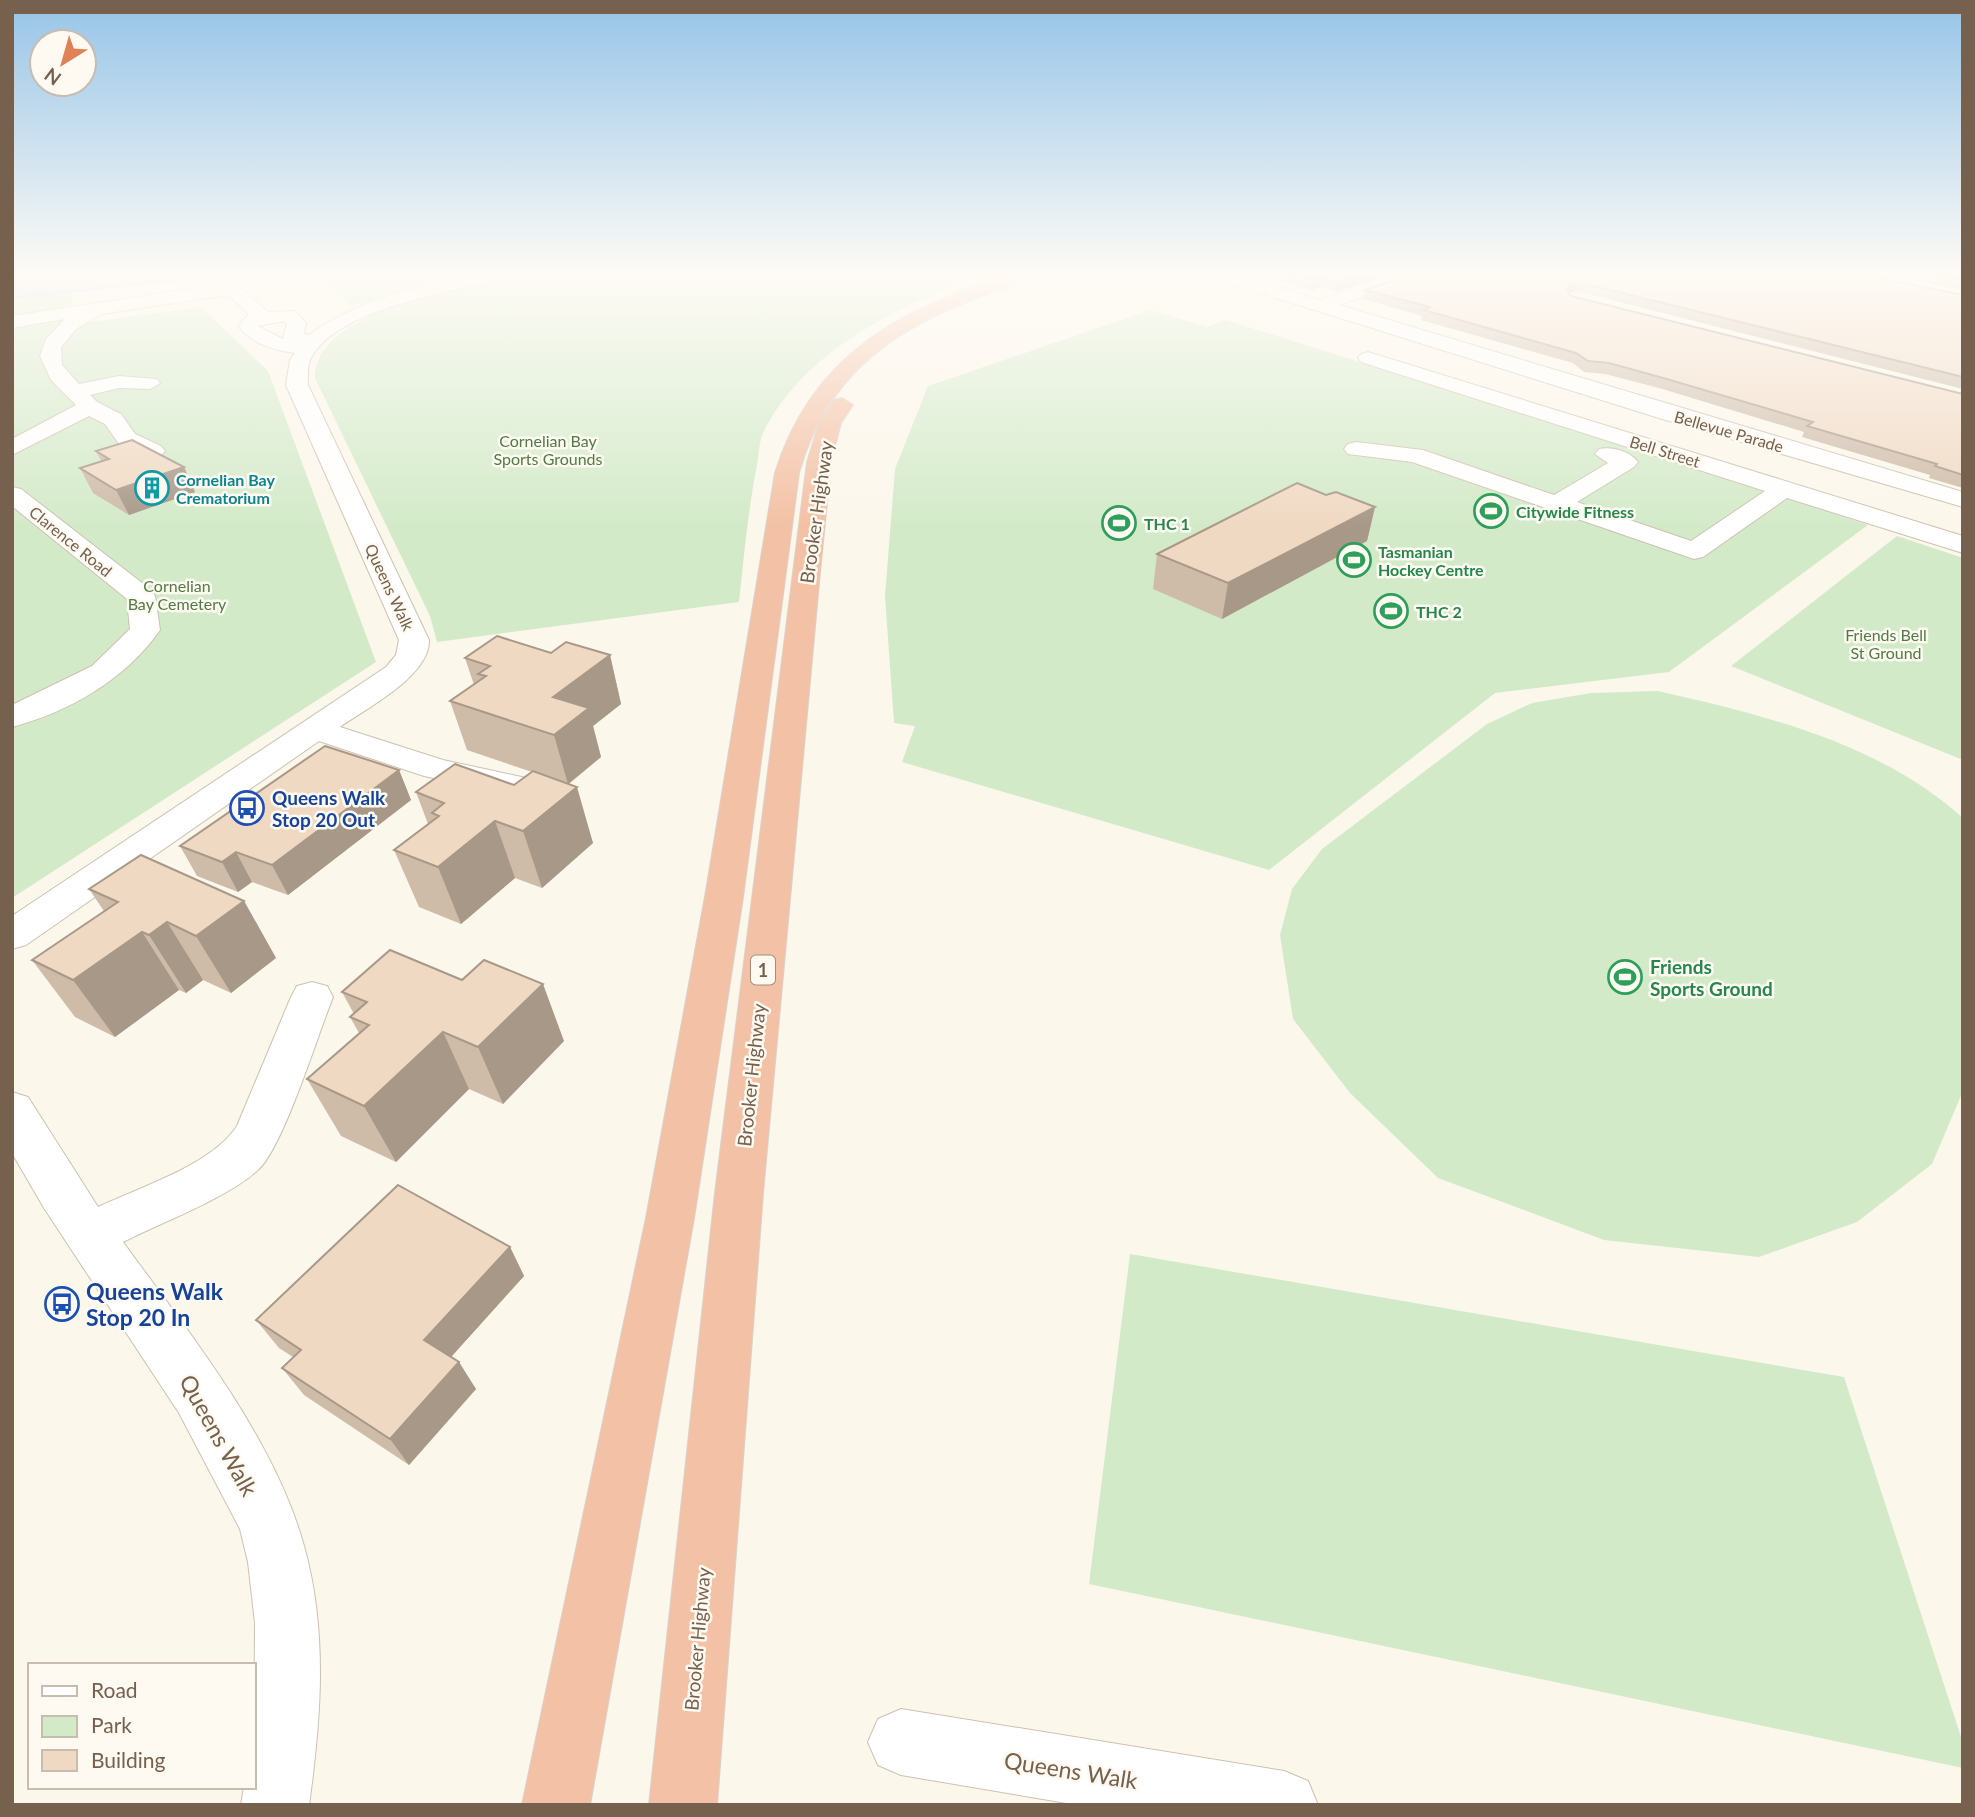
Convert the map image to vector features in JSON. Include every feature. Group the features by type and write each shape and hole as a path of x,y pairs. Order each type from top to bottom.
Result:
{"highway":[{"name":"Brooker Highway","path":"556,1805 670,1218 724,897 787,473 805,422 823,393 845,369 861,358"},
{"name":"Brooker Highway","path":"683,1805 740,1179 819,462 830,423 861,380 884,358"}],"street":[{"path":"51,358 51,363 59,375 83,399 113,419 127,439 153,451"},
{"name":"Queens Walk","path":"12,935 317,730 397,673 414,652 415,644 297,385 295,367 301,358"},
{"name":"Bell Street","path":"1368,358 1786,487 1963,545"},
{"name":"Bellevue Parade","path":"1492,358 1963,500"},
{"path":"12,448 75,417 83,399 119,382 150,383"},
{"path":"1556,504 1626,461 1607,454 1630,441"},
{"path":"1356,449 1415,455 1694,551 1786,487"},
{"name":"Clarence Road","path":"12,494 141,596 145,630 133,649 108,671 63,695 12,717"},
{"path":"317,730 436,769 514,785"},
{"path":"89,1235 226,1168 245,1153 257,1134 312,997"},
{"name":"Queens Walk","path":"18,1134 197,1391 250,1484 278,1559 289,1633 288,1724 275,1805"},
{"name":"Queens Walk","path":"901,1742 1284,1805"}],"green space":[{"name":"Cornelian Bay Cemetery","path":"12,358 254,358 268,371 376,662 12,898"},
{"name":"Cornelian Bay Sports Grounds","path":"321,358 825,358 783,400 760,442 739,602 437,642 430,616 315,378"},
{"name":"Tasmanian Hockey Centre","path":"1011,358 1347,358 1711,472 1868,525 1669,672 1495,693 1269,870 902,762 915,726 894,723 885,596 895,469 928,386"},
{"name":"Friends Bell St Ground","path":"1897,536 1963,558 1963,760 1731,666"},
{"name":"Friends Sports Ground","path":"1658,691 1779,722 1858,751 1930,792 1963,818 1963,1091 1932,1164 1857,1222 1759,1257 1604,1240 1438,1178 1350,1093 1293,1019 1280,935 1292,889 1322,849 1487,724 1532,703 1591,693"},
{"path":"1130,1254 1844,1377 1963,1743 1963,1768 1089,1584"}],"building":[{"path":"1583,358 1818,358 1963,394 1963,475 1935,466 1937,464 1807,426 1813,422 1609,363 1588,361"},
{"path":"1885,358 1963,358 1963,377"},
{"path":"132,440 184,467 116,490 80,468 109,459 96,451"},
{"path":"1297,483 1326,495 1336,492 1375,507 1228,583 1157,554"},
{"path":"497,636 551,653 566,642 610,655 553,697 589,708 554,735 450,701 486,676 478,674 490,666 465,658"},
{"path":"325,746 399,770 272,865 236,852 222,862 180,846"},
{"path":"455,764 514,785 533,771 577,787 523,831 495,821 438,867 394,850 439,816 432,813 444,803 416,792"},
{"path":"141,855 244,901 196,936 167,922 149,935 142,932 73,980 32,960 118,902 89,889"},
{"path":"390,950 462,980 484,960 543,984 478,1047 443,1032 364,1106 307,1079 369,1025 350,1017 367,1002 342,992"},
{"path":"398,1185 510,1247 424,1340 459,1362 390,1439 282,1368 301,1350 256,1320"}],"place":[{"name":"Cornelian Bay Crematorium","path":"152,488"},
{"name":"Citywide Fitness","path":"1491,511"},
{"name":"THC 1","path":"1119,523"},
{"name":"Tasmanian Hockey Centre","path":"1354,560"},
{"name":"THC 2","path":"1391,611"},
{"name":"Queens Walk Stop 20 Out","path":"247,808"},
{"name":"Friends Sports Ground","path":"1625,977"},
{"name":"Queens Walk Stop 20 In","path":"62,1304"}]}
